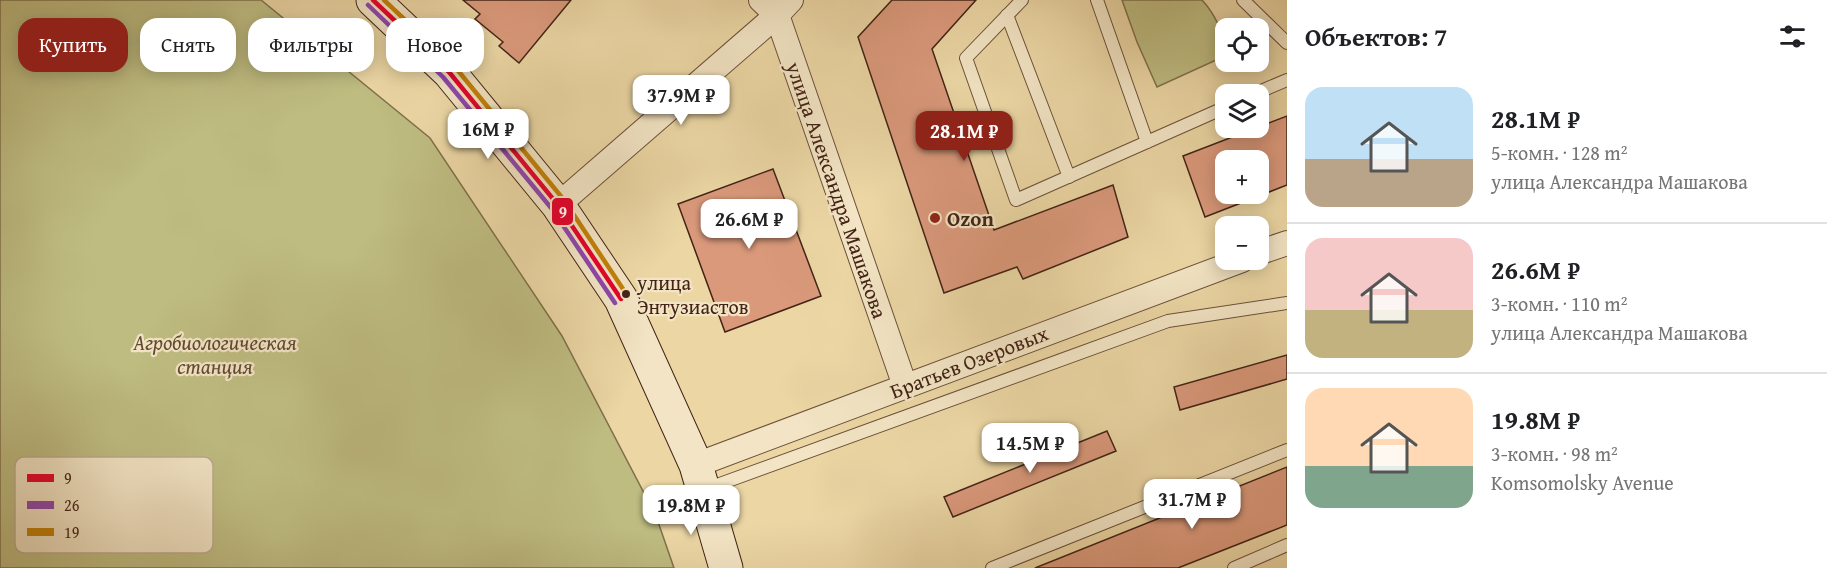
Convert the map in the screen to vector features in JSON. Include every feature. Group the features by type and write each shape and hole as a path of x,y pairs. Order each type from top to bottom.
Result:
{"street":[{"path":"373,0 449,72 558,205 621,299 700,477 726,568"},
{"path":"558,205 776,5"},
{"name":"улица Александра Машакова","path":"776,5 905,386"},
{"path":"1269,249 1287,243"},
{"name":"Братьев Озеровых","path":"700,477 905,386 1215,270"}],"lane":[{"path":"1022,0 966,58 1016,200 1215,112"},
{"path":"1097,0 1147,142"},
{"path":"1243,0 1287,43"},
{"path":"1007,15 1069,177"},
{"path":"1269,88 1287,80"},
{"path":"700,477 1168,321 1287,303"},
{"path":"993,568 1287,450"},
{"path":"1234,568 1287,545"}],"green space":[{"name":"Агробиологическая станция","path":"0,0 261,0 283,18 248,18 248,72 349,72 430,138 562,336 656,516 674,568 0,568"},
{"path":"1122,0 1202,0 1215,19 1215,61 1157,87"}],"building":[{"path":"463,0 571,0 519,63 499,46 503,42 484,26 484,18 476,18 480,14"},
{"path":"892,0 976,0 932,49 994,230 1113,185 1128,237 1023,279 1017,267 944,293 858,37"},
{"path":"1287,116 1287,185 1269,192 1269,150 1215,150 1215,204 1238,204 1205,217 1183,156 1230,138 1269,138 1269,123"},
{"path":"773,169 821,296 725,332 678,204"},
{"path":"1287,355 1287,379 1180,410 1174,387"},
{"path":"1107,431 1116,451 953,517 944,497"},
{"path":"1287,467 1287,525 1178,568 1035,568"}],"transit line":[{"name":"9","path":"373,0 449,72 558,205 621,299"},
{"name":"19","path":"384,0 455,67 564,200 627,295"},
{"name":"26","path":"368,5 443,77 552,209 615,303"}],"place":[{"name":"Ozon","path":"935,218"},
{"name":"улица Энтузиастов","path":"626,294"}]}
